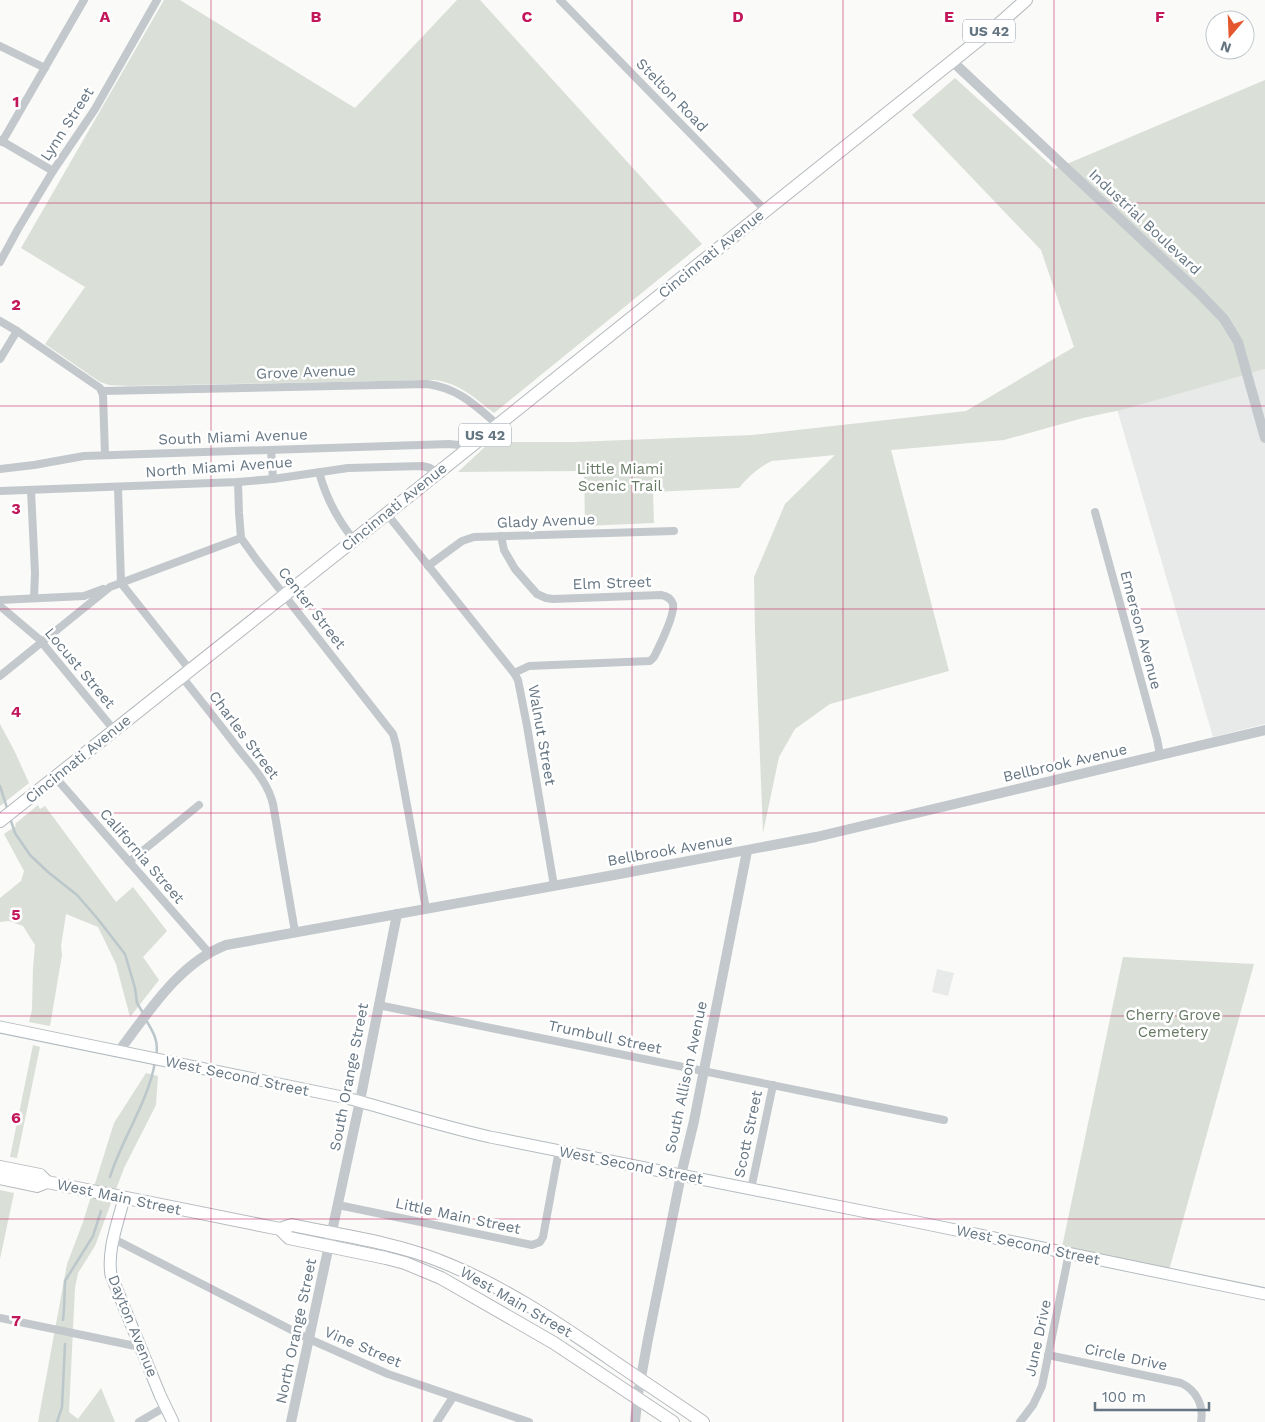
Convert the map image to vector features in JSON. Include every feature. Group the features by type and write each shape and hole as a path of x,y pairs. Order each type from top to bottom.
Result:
{"main road":[{"name":"Cincinnati Avenue","path":"952,61 1012,0"},
{"name":"Cincinnati Avenue","path":"0,821 387,514 1000,23 1026,0"},
{"name":"West Second Street","path":"0,1027 360,1101 469,1132 1265,1294"},
{"name":"West Main Street","path":"0,1167 40,1175 47,1182 280,1229 292,1225 405,1249 433,1258 466,1272 534,1309 703,1422"},
{"name":"West Main Street","path":"0,1178 37,1186 47,1182"},
{"name":"Dayton Avenue","path":"124,1198 109,1258 111,1275 165,1407 173,1422"},
{"name":"West Main Street","path":"280,1229 290,1238 405,1264 441,1278 554,1343 673,1422"}],"street":[{"path":"53,171 1,141 84,0"},
{"name":"Lynn Street","path":"0,262 53,171 95,109 157,0"},
{"name":"Stelton Road","path":"560,0 765,210"},
{"path":"0,46 45,68"},
{"name":"Industrial Boulevard","path":"952,61 1224,319 1238,342 1265,438"},
{"path":"0,321 100,388 102,391 105,455"},
{"path":"0,359 17,331"},
{"name":"Grove Avenue","path":"102,391 427,384 445,388 461,395 498,425"},
{"name":"South Miami Avenue","path":"0,469 84,456 105,455 449,444 459,445 467,449"},
{"path":"271,450 273,479"},
{"name":"North Miami Avenue","path":"0,491 238,482 348,468 422,466 430,468 437,473"},
{"path":"319,472 338,518 354,540"},
{"path":"0,600 84,596 241,538 238,482"},
{"path":"118,487 121,583"},
{"path":"31,490 34,598"},
{"name":"Emerson Avenue","path":"1095,512 1160,755"},
{"name":"Walnut Street","path":"387,514 514,673 519,684 554,886"},
{"name":"Glady Avenue","path":"428,566 467,538 674,530"},
{"name":"Elm Street","path":"501,536 504,550 514,569 532,590 546,598 661,595 667,596 673,604 668,624 654,657 650,661 529,666 514,673"},
{"name":"Center Street","path":"241,538 393,734 426,909"},
{"name":"Charles Street","path":"121,583 269,791 273,804 295,932"},
{"path":"0,676 110,587"},
{"name":"Locust Street","path":"0,606 42,642 114,730"},
{"name":"Bellbrook Avenue","path":"119,1052 173,982 208,953 232,944 816,837 1265,730"},
{"name":"California Street","path":"55,777 208,953"},
{"path":"129,862 199,805"},
{"name":"South Allison Avenue","path":"635,1422 650,1331 681,1175 694,1121 747,851"},
{"name":"South Orange Street","path":"329,1246 397,914"},
{"name":"Trumbull Street","path":"378,1005 944,1120"},
{"name":"Scott Street","path":"751,1189 772,1085"},
{"name":"Little Main Street","path":"338,1205 532,1245 540,1242 543,1237 559,1150"},
{"name":"Vine Street","path":"114,1239 309,1340 388,1374 529,1422"},
{"name":"North Orange Street","path":"292,1422 329,1246"},
{"name":"June Drive","path":"1020,1422 1038,1397 1042,1386 1069,1253"},
{"path":"0,1318 140,1346"},
{"name":"Circle Drive","path":"1048,1355 1181,1383 1190,1388 1198,1397 1201,1407 1201,1422"},
{"path":"437,1422 453,1396"},
{"path":"140,1422 165,1407"}],"shaded area":[{"path":"1265,369 1265,724 1213,737 1117,409"},
{"path":"937,969 954,973 948,996 932,992"}],"green space":[{"path":"164,0 180,0 355,108 457,0 480,0 702,244 494,413 460,388 435,380 129,386 109,385 100,382 45,344 85,287 21,248"},
{"name":"Little Miami Scenic Trail","path":"955,78 1055,169 1265,80 1265,369 1121,410 1083,418 1004,440 891,450 949,671 830,704 795,729 779,757 763,833 754,577 785,504 835,455 772,461 754,473 739,488 653,492 654,523 585,526 584,471 458,472 488,444 495,442 575,442 752,435 966,411 1074,347 1041,250 912,115"},
{"path":"0,724 29,783 0,806"},
{"path":"38,805 40,809 45,806 116,902 133,887 167,931 143,957 159,980 130,1017 116,964 98,927 66,914 61,946 62,955 50,1026 29,1022 32,1010 35,945 23,926 9,921 0,922 0,898 21,881 24,871 4,834 16,826 15,824"},
{"name":"Cherry Grove Cemetery","path":"1123,957 1254,964 1168,1274 1061,1252"},
{"path":"33,1045 40,1047 17,1158 10,1157"},
{"path":"146,1073 158,1076 156,1105 124,1168 95,1246 78,1273 75,1288 69,1412 78,1419 101,1388 115,1422 38,1422 67,1264 83,1222 114,1123"},
{"path":"0,1190 14,1193 0,1259"}],"waterway":[{"path":"0,786 8,811"},
{"path":"10,818 15,833 30,855 77,895 125,954 135,988 137,1003 143,1013"},
{"path":"146,1020 155,1038 157,1047 156,1057"},
{"path":"110,1177 147,1092 155,1062"},
{"path":"63,1320 65,1281 93,1236 101,1211"},
{"path":"57,1422 62,1407 65,1344"}]}
